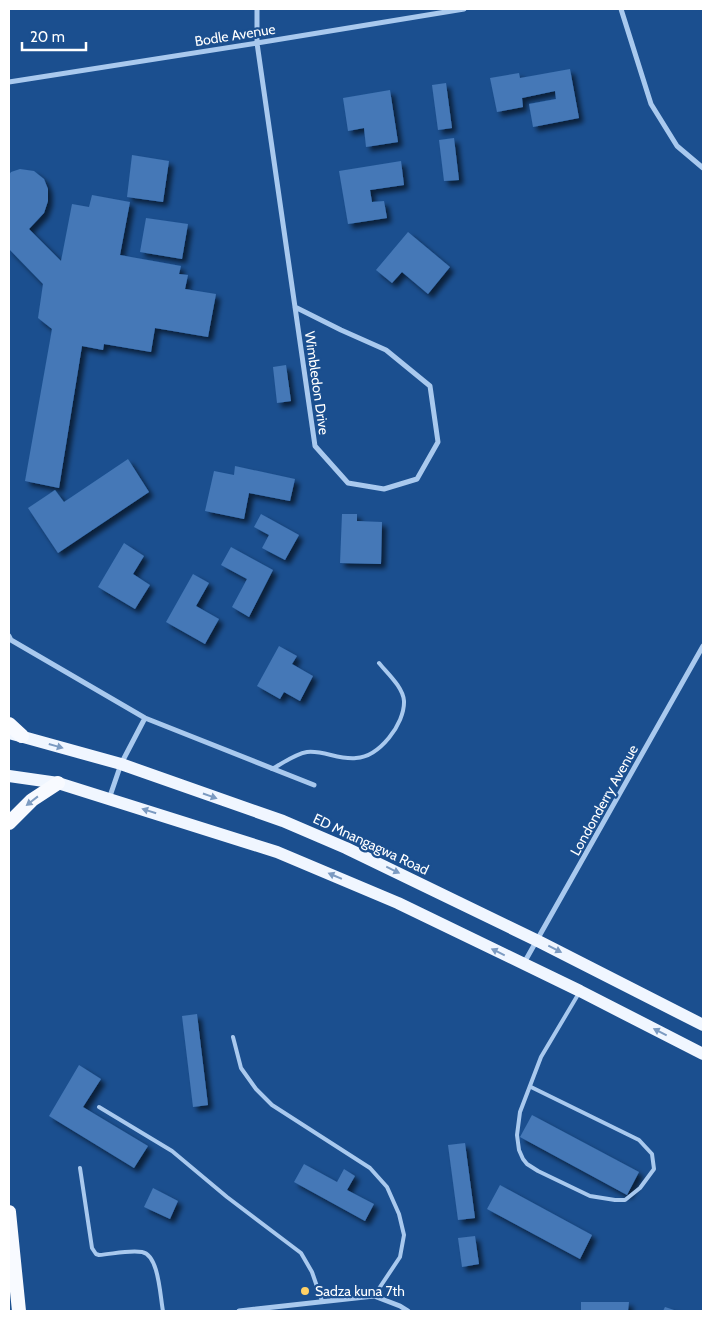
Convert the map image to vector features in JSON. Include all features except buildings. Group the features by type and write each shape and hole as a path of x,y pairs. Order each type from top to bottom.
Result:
{"highway":[{"path":"9,724 16,735"},
{"path":"9,823 32,800 58,783"},
{"path":"9,1212 19,1311"}],"main road":[{"name":"ED Mnangagwa Road","path":"16,735 121,764 283,821 346,848 538,941 703,1025"},
{"path":"9,776 58,783 277,852 398,903 580,991 703,1054"}],"street":[{"name":"Wimbledon Drive","path":"257,9 257,43 315,446 348,483 384,489 417,479 438,442 430,386 386,350 340,330 295,307"},
{"name":"Bodle Avenue","path":"9,82 464,9"},
{"path":"620,9 651,104 677,146 703,168"},
{"path":"9,636 11,640 145,718 314,785"},
{"name":"Londonderry Avenue","path":"523,965 703,646"},
{"path":"108,799 121,764 145,718"},
{"path":"239,1311 374,1296 408,1311"}],"lane":[{"path":"272,769 303,753 309,752 357,758 369,756 381,747 397,724 404,701 399,688 379,663"},
{"path":"531,1088 598,1119 645,1145 652,1154 654,1169 640,1188 625,1200 590,1196 527,1164 519,1150 518,1124 520,1112 531,1088 541,1057 580,991"},
{"path":"233,1037 241,1068 256,1089 272,1105 370,1168 388,1187 399,1214 404,1235 400,1257 374,1296"},
{"path":"99,1107 172,1152 227,1197 301,1253 312,1272 322,1302"},
{"path":"80,1168 92,1248 99,1255 143,1252 152,1257 163,1311"}],"place":[{"name":"Sadza kuna 7th","path":"305,1291"}]}
